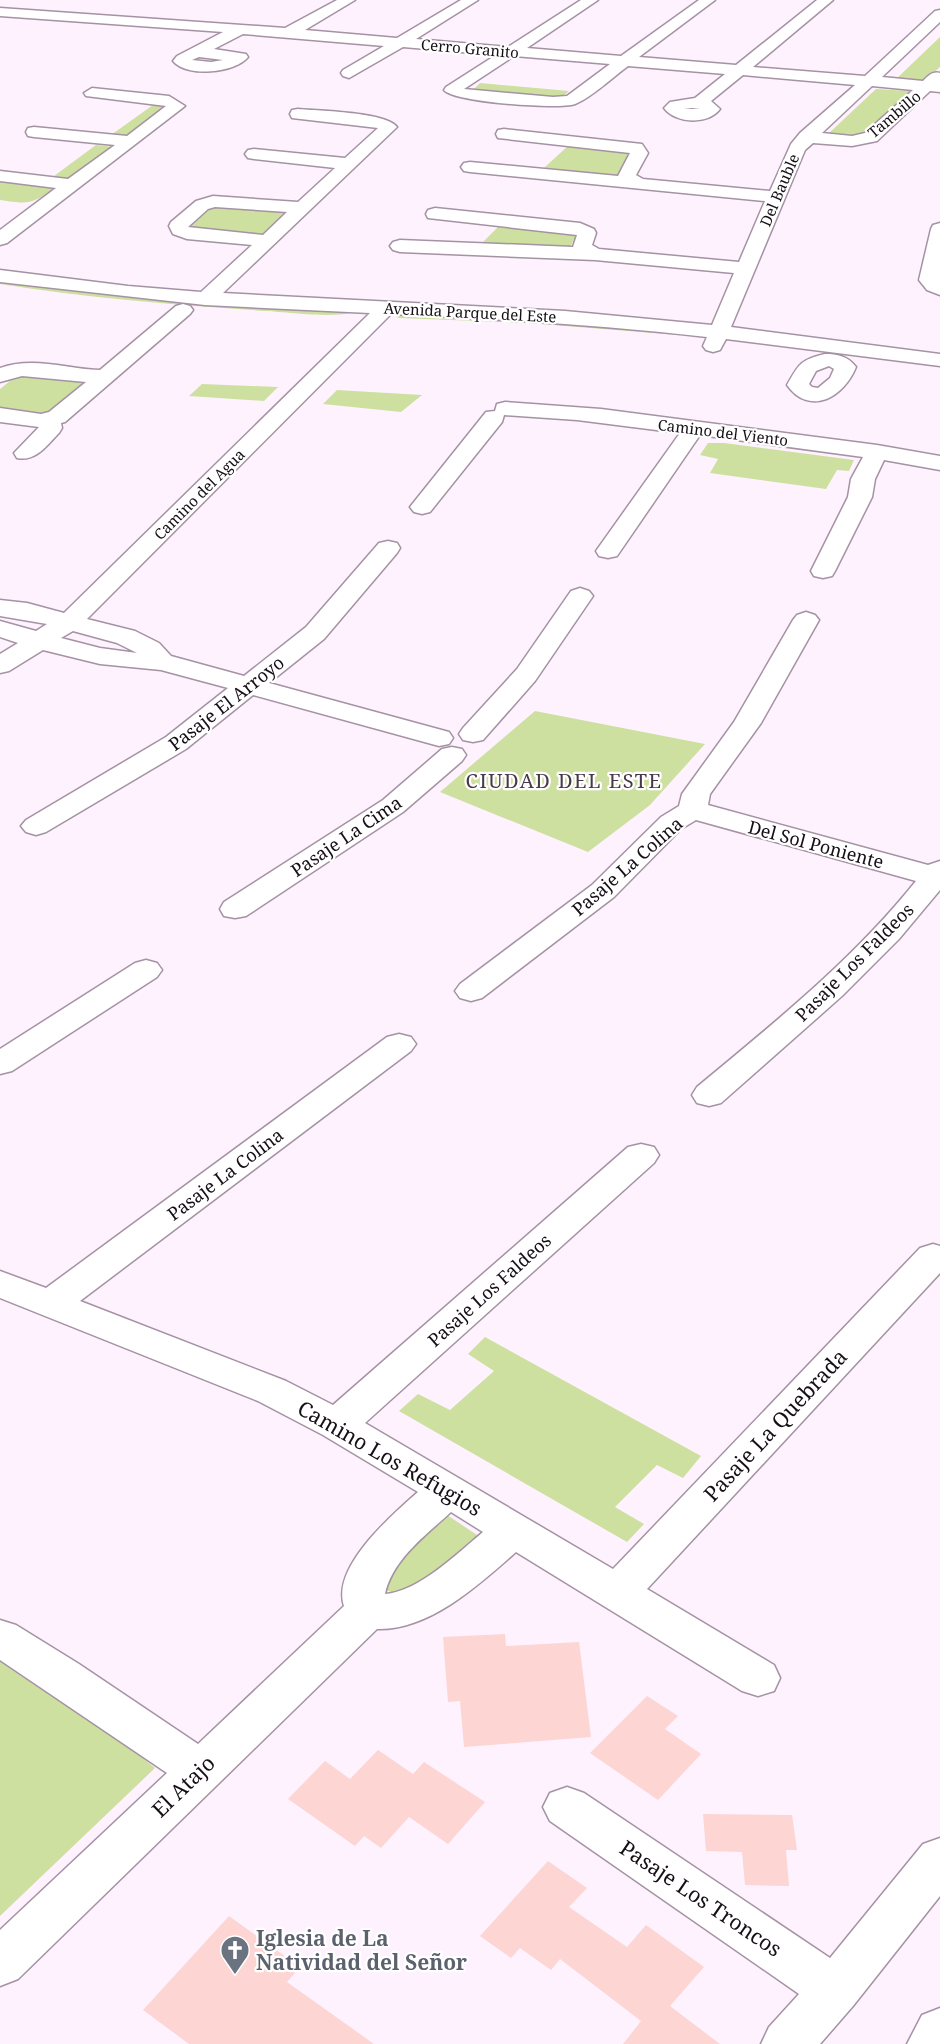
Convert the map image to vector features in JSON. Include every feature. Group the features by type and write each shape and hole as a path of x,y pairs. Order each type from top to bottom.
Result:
{"street":[{"path":"288,33 347,0"},
{"path":"339,76 471,0"},
{"path":"591,0 452,90 462,94 554,102 571,100 708,0"},
{"path":"699,103 826,0"},
{"name":"Cerro Granito","path":"0,12 241,29 933,87"},
{"name":"Del Bauble","path":"716,339 793,156 806,137 940,14"},
{"path":"198,52 241,29"},
{"name":"Tambillo","path":"806,137 844,141 871,137 933,87 940,74"},
{"path":"0,239 177,105 165,100 92,93"},
{"path":"205,299 388,128 388,125 298,114"},
{"path":"34,132 130,141"},
{"path":"504,134 636,148 639,153 626,177 638,183"},
{"path":"529,173 566,140"},
{"path":"254,154 350,164"},
{"path":"470,167 775,197"},
{"path":"0,176 73,184"},
{"path":"267,242 187,233 180,230 178,226 202,205 213,201 303,208"},
{"path":"9,207 36,212"},
{"path":"435,214 580,230 586,233 582,247 595,254"},
{"path":"465,249 492,220"},
{"path":"937,287 929,280 940,230"},
{"path":"400,246 595,254 746,268"},
{"name":"Avenida Parque del Este","path":"3,288 91,288 539,329 716,339 838,353 940,360"},
{"name":"Avenida Parque del Este","path":"3,288 183,310 379,314"},
{"path":"0,415 49,420 61,414 183,310"},
{"name":"Camino del Agua","path":"0,665 69,622 379,314"},
{"path":"799,417 837,385 846,367 838,353"},
{"name":"Avenida Parque del Este","path":"838,353 940,374"},
{"path":"0,376 12,370 25,369 75,376 105,376"},
{"name":"Camino del Viento","path":"422,507 499,413 552,411 694,428 799,417 877,452 940,463"},
{"path":"25,453 51,428 49,420"},
{"path":"608,551 694,428"},
{"path":"823,571 854,511 860,497 863,479 877,452"},
{"name":"Pasaje El Arroyo","path":"36,826 152,759 248,686 315,633 388,548"},
{"path":"0,629 108,659 162,662 445,747 458,732 473,734 526,675 580,596"},
{"path":"0,608 18,609 110,632 141,644 162,662"},
{"name":"Pasaje La Colina","path":"471,991 603,891 671,823 692,810 696,794 747,723 806,620"},
{"name":"Pasaje La Cima","path":"235,909 393,806 445,747"},
{"name":"Del Sol Poniente","path":"692,810 938,875"},
{"name":"Pasaje Los Faldeos","path":"709,1095 841,980 899,920 938,875"},
{"path":"0,1064 146,970"},
{"name":"Pasaje La Colina","path":"50,1304 399,1044"},
{"name":"Pasaje Los Faldeos","path":"337,1425 641,1155"},
{"name":"Pasaje La Quebrada","path":"618,1593 933,1257"},
{"name":"Camino Los Refugios","path":"0,1284 237,1375 272,1391 337,1425 448,1490 758,1678"},
{"path":"448,1490 412,1523 367,1576 362,1596 367,1611 393,1611 426,1598 475,1562 513,1530"},
{"name":"El Atajo","path":"0,1963 367,1611"},
{"path":"0,1638 63,1677 200,1770"},
{"name":"Pasaje Los Troncos","path":"567,1807 835,1990"},
{"path":"787,2044 835,1990 940,1859"},
{"path":"933,2044 940,2032"}],"green space":[{"path":"940,37 940,67 922,83 894,81"},
{"path":"480,83 569,91 560,99 472,91"},
{"path":"876,89 910,91 910,94 863,136 852,138 827,135"},
{"path":"153,105 168,106 129,137 111,135"},
{"path":"96,145 115,147 69,181 50,179"},
{"path":"569,145 633,151 620,176 549,172 544,168"},
{"path":"0,179 51,185 54,188 40,198 29,202 0,200"},
{"path":"216,205 276,209 285,212 285,216 266,234 260,236 189,227 200,213"},
{"path":"498,227 577,234 569,249 481,244"},
{"path":"0,280 348,311 349,313 309,314 133,300 0,284"},
{"path":"391,314 448,314 679,333 678,335 528,323 399,318"},
{"path":"25,376 87,381 49,414 0,409 0,389 10,381"},
{"path":"202,384 278,387 264,401 189,396"},
{"path":"337,390 422,395 401,412 323,404"},
{"path":"708,443 724,443 854,460 849,471 837,470 826,489 710,473 718,459 700,455"},
{"path":"535,711 705,744 650,805 588,852 440,792"},
{"path":"485,1337 701,1456 683,1478 657,1465 615,1507 644,1524 627,1542 399,1411 418,1394 450,1410 494,1371 468,1354"},
{"path":"438,1509 483,1539 420,1588 395,1594 382,1588 385,1571"},
{"path":"0,1661 79,1707 155,1768 0,1916"}],"building":[{"path":"505,1634 506,1646 579,1642 591,1737 464,1747 460,1701 448,1702 443,1637"},
{"path":"647,1696 678,1716 665,1729 701,1754 658,1800 590,1753"},
{"path":"378,1750 413,1774 424,1762 485,1802 448,1844 409,1817 381,1848 364,1836 355,1846 288,1799 325,1761 350,1779"},
{"path":"703,1814 792,1815 797,1850 786,1850 789,1886 745,1885 742,1852 706,1851"},
{"path":"548,1861 587,1888 569,1907 627,1947 646,1925 704,1967 670,2006 720,2044 623,2044 641,2021 560,1959 551,1970 520,1948 511,1958 480,1936"},
{"name":"Iglesia de La Natividad del Señor","path":"229,1916 300,1967 287,1982 374,2044 189,2044 143,2010"}],"place":[{"name":"Iglesia de La Natividad del Señor","path":"235,1976"}],"district":[{"name":"CIUDAD DEL ESTE","path":"564,780"}]}
